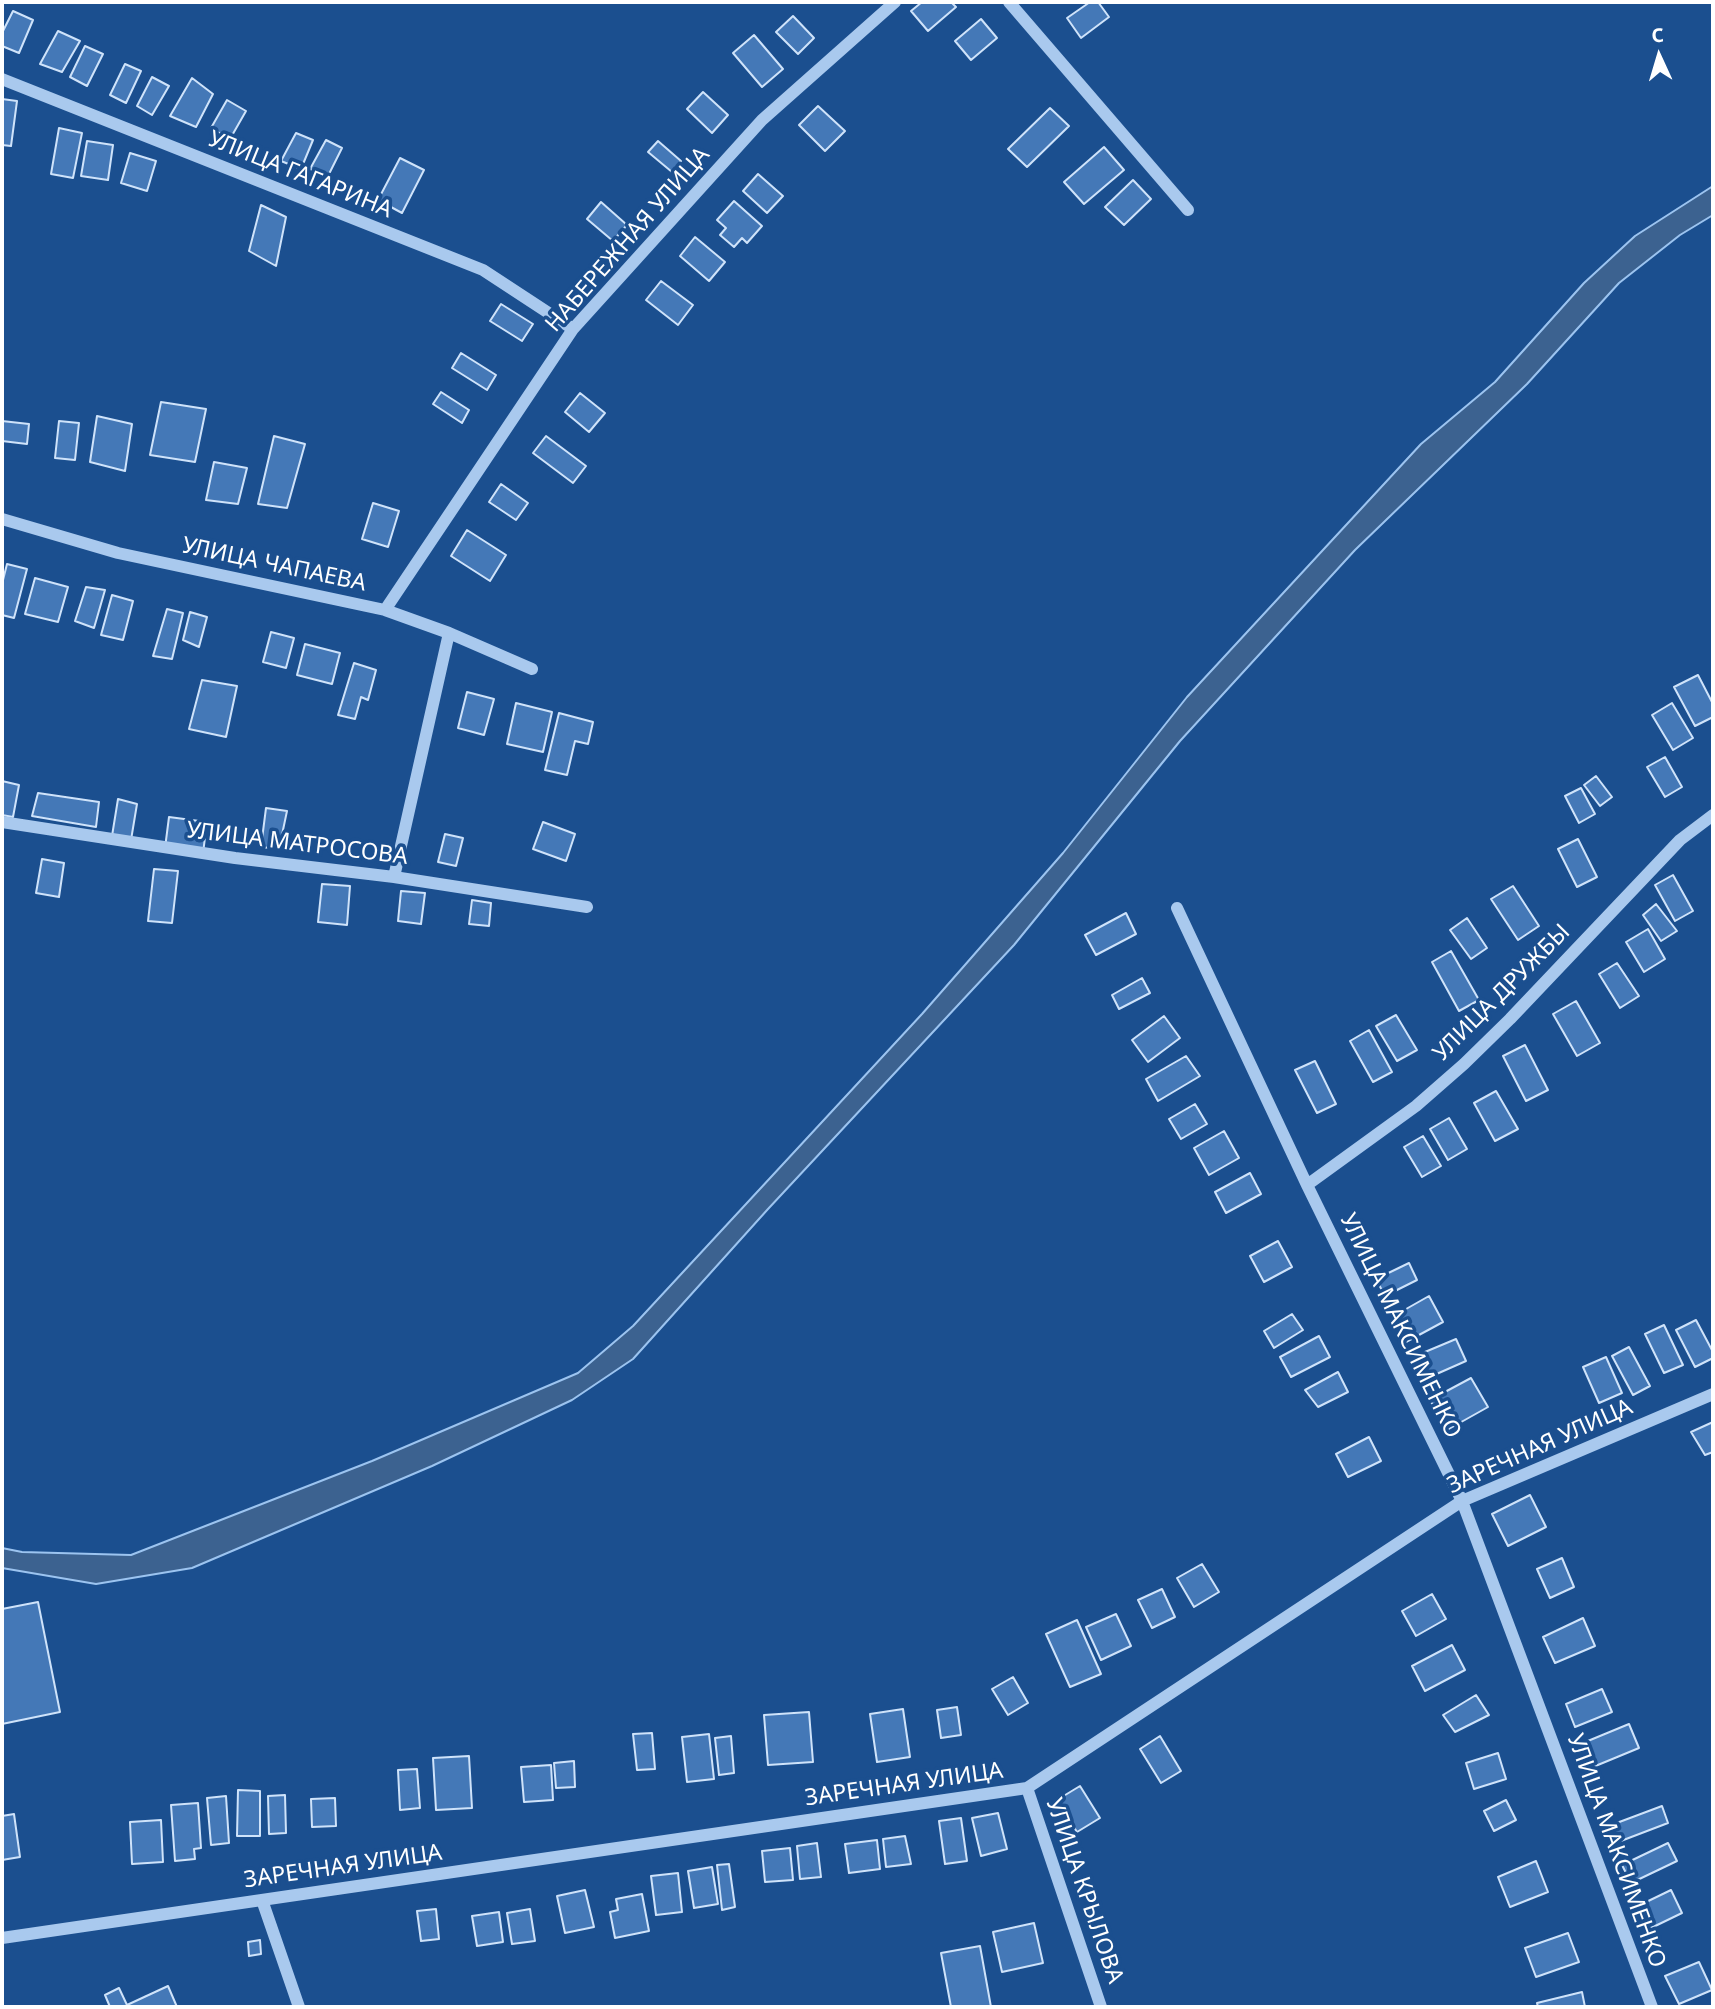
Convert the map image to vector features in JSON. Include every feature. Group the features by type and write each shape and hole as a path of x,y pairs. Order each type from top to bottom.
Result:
{"street":[{"name":"НАБЕРЕЖНАЯ УЛИЦА","path":"385,610 573,329 762,120 895,2"},
{"path":"1009,2 1188,210"},
{"name":"УЛИЦА ГАГАРИНА","path":"2,79 483,270 573,329"},
{"name":"УЛИЦА ЧАПАЕВА","path":"2,519 118,553 385,610 449,633 532,669"},
{"path":"394,877 449,633"},
{"name":"УЛИЦА ДРУЖБЫ","path":"1307,1185 1416,1106 1464,1064 1680,840 1713,815"},
{"name":"УЛИЦА МАТРОСОВА","path":"2,822 235,858 394,877 587,907"},
{"name":"УЛИЦА МАКСИМЕНКО","path":"1177,908 1307,1185 1462,1501 1652,2007"},
{"name":"ЗАРЕЧНАЯ УЛИЦА","path":"2,1938 1027,1788 1462,1501 1713,1394"},
{"name":"УЛИЦА КРЫЛОВА","path":"1027,1788 1101,2007"},
{"path":"262,1900 299,2007"}],"water":[{"path":"1713,186 1713,215 1680,235 1619,283 1527,384 1355,550 1180,741 1014,945 768,1209 633,1359 572,1400 432,1466 192,1568 96,1584 2,1568 2,1548 22,1552 131,1555 372,1461 578,1373 633,1326 922,1014 1063,853 1187,697 1421,444 1495,382 1584,283 1635,236"}],"building":[{"path":"922,2 951,2 956,7 928,31 911,11"},
{"path":"1090,2 1098,2 1109,17 1081,38 1067,18"},
{"path":"13,11 33,20 19,53 2,46 2,33"},
{"path":"793,16 814,38 798,54 776,32"},
{"path":"981,19 997,38 971,60 955,41"},
{"path":"58,31 80,41 62,72 40,64"},
{"path":"754,35 783,69 762,87 733,53"},
{"path":"85,46 103,54 87,86 70,77"},
{"path":"125,64 141,71 126,103 110,95"},
{"path":"152,77 169,86 152,115 137,106"},
{"path":"192,78 213,94 196,127 170,116"},
{"path":"703,92 728,115 712,133 687,109"},
{"path":"2,99 17,101 11,146 2,145"},
{"path":"227,100 246,111 230,139 211,128"},
{"path":"818,106 845,131 825,151 799,125"},
{"path":"1050,108 1069,126 1027,167 1008,149"},
{"path":"59,128 82,133 73,178 51,174"},
{"path":"296,133 313,140 301,169 281,161"},
{"path":"326,140 342,148 328,176 310,169"},
{"path":"87,141 113,145 108,180 81,176"},
{"path":"658,141 681,161 672,172 648,152"},
{"path":"1104,147 1124,170 1084,204 1064,182"},
{"path":"130,153 156,161 147,191 121,183"},
{"path":"400,158 424,170 402,213 378,200"},
{"path":"758,174 783,196 767,213 743,191"},
{"path":"1133,180 1151,199 1124,225 1105,207"},
{"path":"734,201 762,226 747,243 742,238 734,247 720,235 726,228 717,220"},
{"path":"601,202 627,225 613,241 587,219"},
{"path":"261,205 286,217 276,266 249,251"},
{"path":"695,237 725,262 709,281 680,256"},
{"path":"661,281 693,305 678,325 646,300"},
{"path":"501,304 533,324 522,341 490,321"},
{"path":"461,353 496,375 487,390 452,368"},
{"path":"441,392 469,410 462,423 433,404"},
{"path":"580,393 605,413 589,432 565,412"},
{"path":"161,402 206,409 195,462 150,455"},
{"path":"97,416 132,424 125,471 90,462"},
{"path":"2,421 29,424 27,444 2,441"},
{"path":"59,421 79,423 75,460 55,458"},
{"path":"274,436 305,444 287,508 258,504"},
{"path":"546,436 586,466 573,483 533,453"},
{"path":"214,462 247,468 238,504 206,500"},
{"path":"501,484 528,503 516,520 489,502"},
{"path":"373,503 399,511 388,547 362,539"},
{"path":"467,530 506,555 490,581 451,556"},
{"path":"7,564 27,569 14,618 2,615 2,584"},
{"path":"35,578 68,587 58,622 25,614"},
{"path":"86,587 105,590 94,628 75,621"},
{"path":"112,595 133,601 123,640 101,635"},
{"path":"167,609 183,613 172,659 153,656"},
{"path":"190,612 207,617 199,647 183,640"},
{"path":"271,632 294,638 286,668 263,662"},
{"path":"305,644 340,653 332,684 297,675"},
{"path":"354,663 376,670 368,700 361,697 355,719 338,715"},
{"path":"1698,675 1713,704 1713,717 1695,726 1674,687"},
{"path":"202,680 237,686 226,737 189,729"},
{"path":"467,692 494,699 484,735 458,728"},
{"path":"516,703 552,712 543,752 507,744"},
{"path":"1672,703 1693,738 1673,750 1652,715"},
{"path":"559,713 593,722 588,744 575,741 567,775 545,770"},
{"path":"1665,757 1682,787 1665,797 1647,767"},
{"path":"1596,776 1612,797 1600,806 1584,785"},
{"path":"2,781 19,785 13,817 2,815"},
{"path":"1581,788 1595,814 1579,823 1565,796"},
{"path":"38,793 99,802 96,827 32,816"},
{"path":"118,799 137,804 131,840 112,836"},
{"path":"266,808 287,811 279,849 261,847"},
{"path":"169,817 207,822 203,853 165,848"},
{"path":"543,822 575,834 566,861 533,849"},
{"path":"445,834 463,838 456,866 438,862"},
{"path":"1578,839 1597,877 1577,887 1558,849"},
{"path":"42,859 64,863 59,897 36,893"},
{"path":"154,869 178,871 172,923 148,921"},
{"path":"1673,875 1693,911 1675,921 1655,885"},
{"path":"322,884 350,886 347,925 318,922"},
{"path":"1513,886 1539,926 1518,940 1491,899"},
{"path":"401,891 425,893 421,924 398,921"},
{"path":"472,900 491,903 489,926 469,924"},
{"path":"1656,904 1677,931 1661,941 1643,915"},
{"path":"1126,913 1136,934 1096,955 1085,935"},
{"path":"1467,918 1487,948 1471,959 1450,930"},
{"path":"1648,929 1665,959 1644,972 1626,942"},
{"path":"1451,951 1479,1000 1459,1011 1432,962"},
{"path":"1617,963 1639,996 1620,1008 1599,974"},
{"path":"1142,978 1150,993 1119,1009 1112,995"},
{"path":"1576,1001 1600,1043 1577,1056 1553,1014"},
{"path":"1396,1015 1417,1050 1397,1061 1376,1026"},
{"path":"1164,1016 1180,1038 1148,1062 1132,1040"},
{"path":"1369,1030 1392,1072 1373,1082 1350,1041"},
{"path":"1525,1045 1548,1090 1526,1101 1503,1056"},
{"path":"1186,1056 1200,1076 1158,1101 1146,1079"},
{"path":"1315,1061 1336,1104 1317,1113 1295,1070"},
{"path":"1496,1091 1518,1129 1495,1141 1474,1103"},
{"path":"1195,1104 1207,1124 1181,1139 1169,1119"},
{"path":"1449,1118 1467,1149 1448,1160 1430,1129"},
{"path":"1224,1131 1239,1158 1209,1175 1194,1148"},
{"path":"1423,1136 1441,1166 1422,1177 1404,1147"},
{"path":"1250,1173 1261,1194 1226,1213 1215,1192"},
{"path":"1278,1241 1292,1267 1264,1282 1250,1256"},
{"path":"1409,1263 1417,1280 1385,1296 1376,1279"},
{"path":"1429,1296 1443,1322 1406,1342 1392,1317"},
{"path":"1292,1314 1303,1330 1274,1348 1264,1331"},
{"path":"1696,1320 1713,1352 1713,1358 1695,1367 1676,1330"},
{"path":"1664,1325 1683,1365 1664,1373 1645,1334"},
{"path":"1319,1336 1330,1357 1291,1377 1280,1357"},
{"path":"1456,1339 1466,1361 1423,1380 1413,1357"},
{"path":"1629,1347 1650,1386 1633,1395 1612,1356"},
{"path":"1606,1357 1622,1393 1599,1403 1583,1367"},
{"path":"1338,1372 1348,1392 1318,1407 1305,1390"},
{"path":"1471,1378 1488,1407 1447,1430 1430,1400"},
{"path":"1713,1422 1713,1452 1705,1455 1691,1432"},
{"path":"1369,1437 1381,1461 1348,1477 1336,1454"},
{"path":"1530,1495 1546,1527 1508,1546 1492,1514"},
{"path":"1562,1558 1574,1587 1550,1598 1537,1569"},
{"path":"1202,1564 1219,1592 1194,1607 1177,1578"},
{"path":"1162,1589 1175,1617 1152,1628 1138,1600"},
{"path":"1432,1594 1446,1619 1416,1636 1402,1611"},
{"path":"38,1602 60,1712 2,1724 2,1609"},
{"path":"1116,1614 1131,1646 1101,1660 1086,1627"},
{"path":"1583,1618 1595,1646 1555,1663 1543,1637"},
{"path":"1077,1620 1101,1674 1070,1687 1046,1634"},
{"path":"1452,1645 1465,1670 1425,1691 1412,1666"},
{"path":"1013,1677 1028,1703 1008,1715 992,1689"},
{"path":"1602,1689 1612,1712 1575,1727 1566,1704"},
{"path":"1476,1695 1489,1715 1455,1732 1443,1715"},
{"path":"957,1707 961,1735 941,1738 937,1710"},
{"path":"903,1709 910,1757 877,1762 870,1714"},
{"path":"809,1712 813,1762 768,1765 764,1715"},
{"path":"1629,1724 1639,1748 1593,1767 1583,1743"},
{"path":"652,1733 655,1769 637,1770 633,1734"},
{"path":"709,1734 714,1779 687,1782 682,1737"},
{"path":"731,1736 734,1773 719,1775 715,1738"},
{"path":"1160,1736 1181,1771 1161,1783 1140,1749"},
{"path":"1498,1753 1506,1779 1474,1789 1466,1763"},
{"path":"469,1756 472,1808 436,1810 433,1758"},
{"path":"574,1761 575,1787 556,1788 554,1763"},
{"path":"551,1765 553,1800 524,1802 521,1767"},
{"path":"417,1769 420,1808 400,1810 398,1770"},
{"path":"1080,1786 1100,1818 1077,1832 1057,1800"},
{"path":"238,1790 260,1791 260,1836 237,1836"},
{"path":"285,1795 286,1833 269,1834 268,1796"},
{"path":"226,1796 229,1843 211,1845 207,1798"},
{"path":"335,1798 336,1826 312,1827 311,1799"},
{"path":"1506,1800 1516,1820 1494,1831 1484,1811"},
{"path":"198,1803 201,1848 194,1849 195,1859 175,1861 171,1805"},
{"path":"1662,1806 1668,1823 1613,1844 1606,1827"},
{"path":"998,1813 1007,1849 981,1856 972,1818"},
{"path":"14,1814 20,1857 2,1860 2,1816"},
{"path":"961,1818 967,1861 945,1864 939,1821"},
{"path":"161,1820 163,1862 132,1864 130,1822"},
{"path":"905,1836 911,1864 886,1867 883,1839"},
{"path":"877,1840 880,1869 849,1873 845,1844"},
{"path":"817,1843 821,1877 800,1879 797,1846"},
{"path":"1668,1843 1677,1861 1631,1883 1622,1865"},
{"path":"790,1848 793,1880 765,1882 762,1851"},
{"path":"1536,1861 1548,1892 1510,1907 1498,1877"},
{"path":"729,1864 735,1907 722,1910 717,1865"},
{"path":"712,1867 718,1904 694,1908 688,1871"},
{"path":"678,1873 682,1912 656,1915 651,1876"},
{"path":"585,1890 594,1927 565,1933 557,1896"},
{"path":"1671,1890 1682,1913 1649,1929 1638,1906"},
{"path":"642,1894 649,1931 615,1938 610,1912 618,1910 616,1899"},
{"path":"436,1909 439,1939 421,1941 417,1911"},
{"path":"530,1909 535,1941 512,1944 507,1913"},
{"path":"499,1912 503,1942 477,1946 472,1916"},
{"path":"1034,1923 1043,1963 1002,1972 993,1932"},
{"path":"1568,1933 1579,1962 1536,1977 1525,1948"},
{"path":"260,1940 261,1954 249,1956 248,1942"},
{"path":"980,1946 991,2007 951,2007 941,1953"},
{"path":"1699,1962 1712,1990 1679,2004 1665,1976"},
{"path":"168,1986 177,2007 110,2007 105,1995 119,1988 127,2005"},
{"path":"1582,1992 1585,2007 1538,2007 1537,2003"}]}
